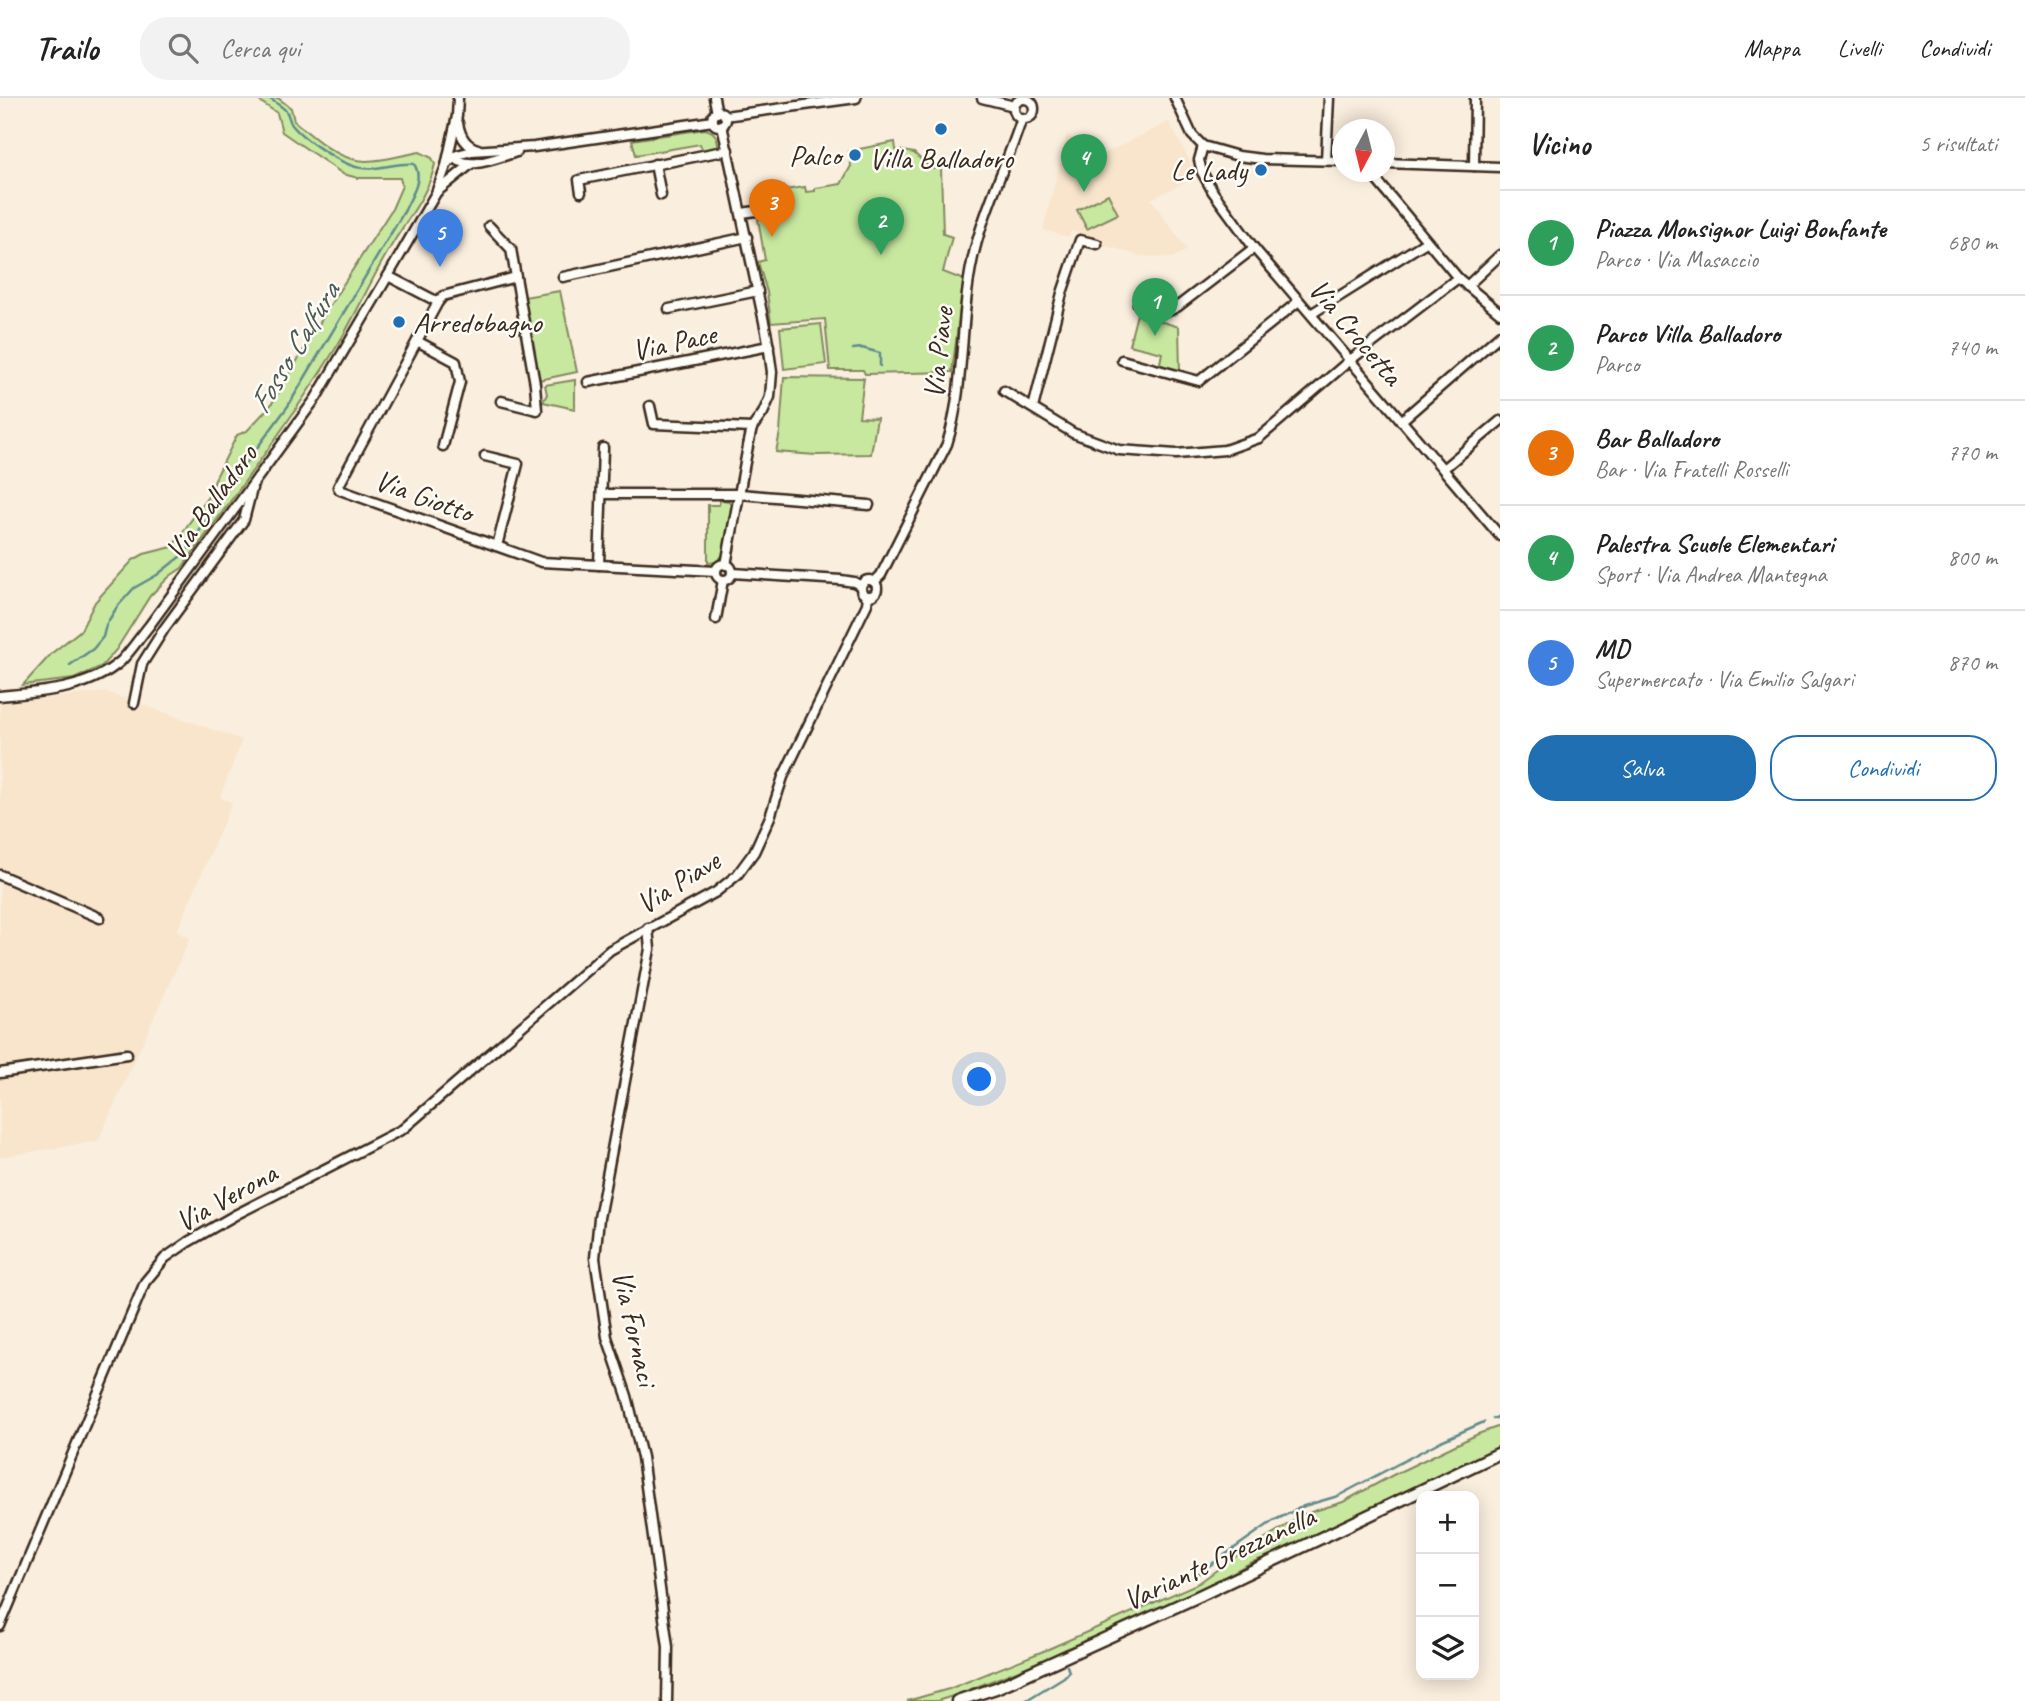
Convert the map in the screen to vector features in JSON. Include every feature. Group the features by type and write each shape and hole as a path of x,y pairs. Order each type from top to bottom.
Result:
{"main road":[{"name":"Variante Grezzanella","path":"957,1701 996,1688 1186,1602 1500,1453"}],"street":[{"path":"458,98 451,155 463,164 471,164"},
{"path":"714,98 742,213 772,372 770,397 752,428 726,565 732,573 854,582 861,586 863,593 868,596 876,589 874,582 867,580 861,586"},
{"name":"Via Balladoro","path":"0,696 92,680 123,659 316,398 436,193 451,155 480,150 534,147 856,98"},
{"path":"982,98 1014,106"},
{"path":"1175,98 1192,135 1203,146 1238,156 1262,159 1332,160"},
{"path":"1326,160 1329,98"},
{"path":"1474,166 1475,98"},
{"path":"1021,99 1034,100 1032,113 1028,118 1016,115 1014,106 1021,99"},
{"path":"457,116 461,135 470,146 480,150"},
{"name":"Via Piave","path":"874,582 881,575 950,434 975,249 991,198 1022,118"},
{"name":"Via Crocetta","path":"1203,146 1199,160 1202,172 1213,192 1254,248 1500,536"},
{"name":"Via Balladoro","path":"436,193 471,164 534,147"},
{"path":"581,192 579,180 728,150"},
{"path":"1395,163 1500,167"},
{"path":"655,164 661,195"},
{"path":"1378,182 1458,278 1500,313"},
{"path":"742,213 783,207"},
{"path":"489,226 511,249 535,384 537,410 501,401"},
{"path":"563,277 747,237"},
{"path":"1033,408 1062,293 1080,240 1097,244"},
{"path":"1311,314 1426,242"},
{"path":"1138,304 1169,311 1254,248"},
{"path":"1467,286 1500,255"},
{"path":"388,276 438,302"},
{"path":"443,446 460,382 456,362 417,341 443,296 516,277"},
{"path":"1004,391 1073,433 1119,450 1176,454 1225,450 1259,438 1349,361 1458,278"},
{"path":"669,309 758,291"},
{"path":"1122,360 1199,381 1299,301"},
{"path":"1401,421 1500,335"},
{"name":"Via Giotto","path":"417,341 338,487 341,490 541,562 716,572"},
{"name":"Via Pace","path":"588,382 769,346"},
{"path":"650,406 654,424 752,428"},
{"path":"1443,469 1500,421"},
{"path":"599,565 603,448"},
{"path":"485,456 518,464 497,546"},
{"path":"134,703 142,664 164,629 244,520 254,483"},
{"path":"603,494 740,494 869,505"},
{"path":"723,580 716,572 721,565 726,565"},
{"path":"723,580 728,579 732,573"},
{"path":"716,619 723,580"},
{"name":"Via Piave","path":"632,936 716,892 737,875 754,852 770,817 783,777 867,604 868,596"},
{"path":"0,875 100,918"},
{"name":"Via Fornaci","path":"649,928 650,948 599,1218 595,1258 607,1337 627,1396 642,1457 668,1647 666,1700"},
{"name":"Via Verona","path":"0,1626 145,1282 165,1258 237,1214 403,1129 610,950 632,936"},
{"path":"0,1073 127,1054"}],"shaded area":[{"path":"1169,122 1198,176 1151,199 1187,250 1172,258 1140,256 1104,245 1104,239 1071,231 1069,237 1043,230 1067,134 1084,146 1091,160"},
{"path":"106,692 242,740 220,797 232,803 177,931 190,938 98,1141 0,1157 0,703"}],"green space":[{"path":"255,98 278,98 291,108 294,121 336,153 356,160 373,161 420,152 432,158 435,164 432,176 334,351 279,434 182,568 150,596 116,650 102,666 74,679 23,685 52,653 81,630 95,602 133,560 144,554 172,547 212,491 215,479 237,435 247,431 271,405 335,297 392,209 402,186 400,178 358,178 343,174 282,132 277,113"},
{"path":"705,129 714,134 719,149 703,151 700,144 636,155 632,140"},
{"path":"895,142 896,150 914,153 931,169 941,168 943,234 952,237 943,272 964,280 952,372 865,374 863,370 830,370 825,319 771,323 767,292 758,262 765,260 758,219 779,216 779,190 784,187 785,190 805,187 806,192 841,184 851,166 849,151"},
{"path":"1108,194 1118,214 1087,229 1077,210"},
{"path":"560,291 577,372 539,380 524,297"},
{"path":"1137,314 1179,327 1180,373 1159,368 1162,353 1129,345"},
{"path":"821,324 826,364 784,369 780,328"},
{"path":"784,377 864,378 859,417 877,418 871,454 816,455 776,452"},
{"path":"575,380 575,409 543,402 547,394 545,385"},
{"path":"720,500 729,501 734,508 726,551 717,562 708,563 708,505 719,505"},
{"path":"1500,1426 1500,1447 1286,1550 1250,1563 1205,1588 1074,1648 956,1695 937,1701 907,1701 949,1689 1046,1650 1199,1583 1233,1558 1305,1514 1343,1502 1393,1475"}],"waterway":[{"name":"Fosso Calfura","path":"70,665 93,649 103,637 106,625 117,607 134,588 157,575 186,552 223,494 288,406 405,210 416,187 418,176 414,164 371,168 349,164 304,137 292,125 286,111 269,98"},
{"path":"853,349 862,348 880,353 880,366"},
{"path":"1493,1419 1500,1416"},
{"path":"1189,1580 1273,1521 1304,1506 1338,1496 1441,1441 1484,1422"},
{"path":"1025,1701 1064,1677 1069,1672 1067,1666"}],"place":[{"name":"Villa Balladoro","path":"941,129"},
{"name":"Palco","path":"855,155"},
{"name":"Le Lady","path":"1261,170"},
{"name":"Palestra Scuole Elementari","path":"1084,192"},
{"name":"Bar Balladoro","path":"772,237"},
{"name":"Parco Villa Balladoro","path":"881,255"},
{"name":"MD","path":"440,267"},
{"name":"Arredobagno","path":"399,322"},
{"name":"Piazza Monsignor Luigi Bonfante","path":"1155,336"}]}
